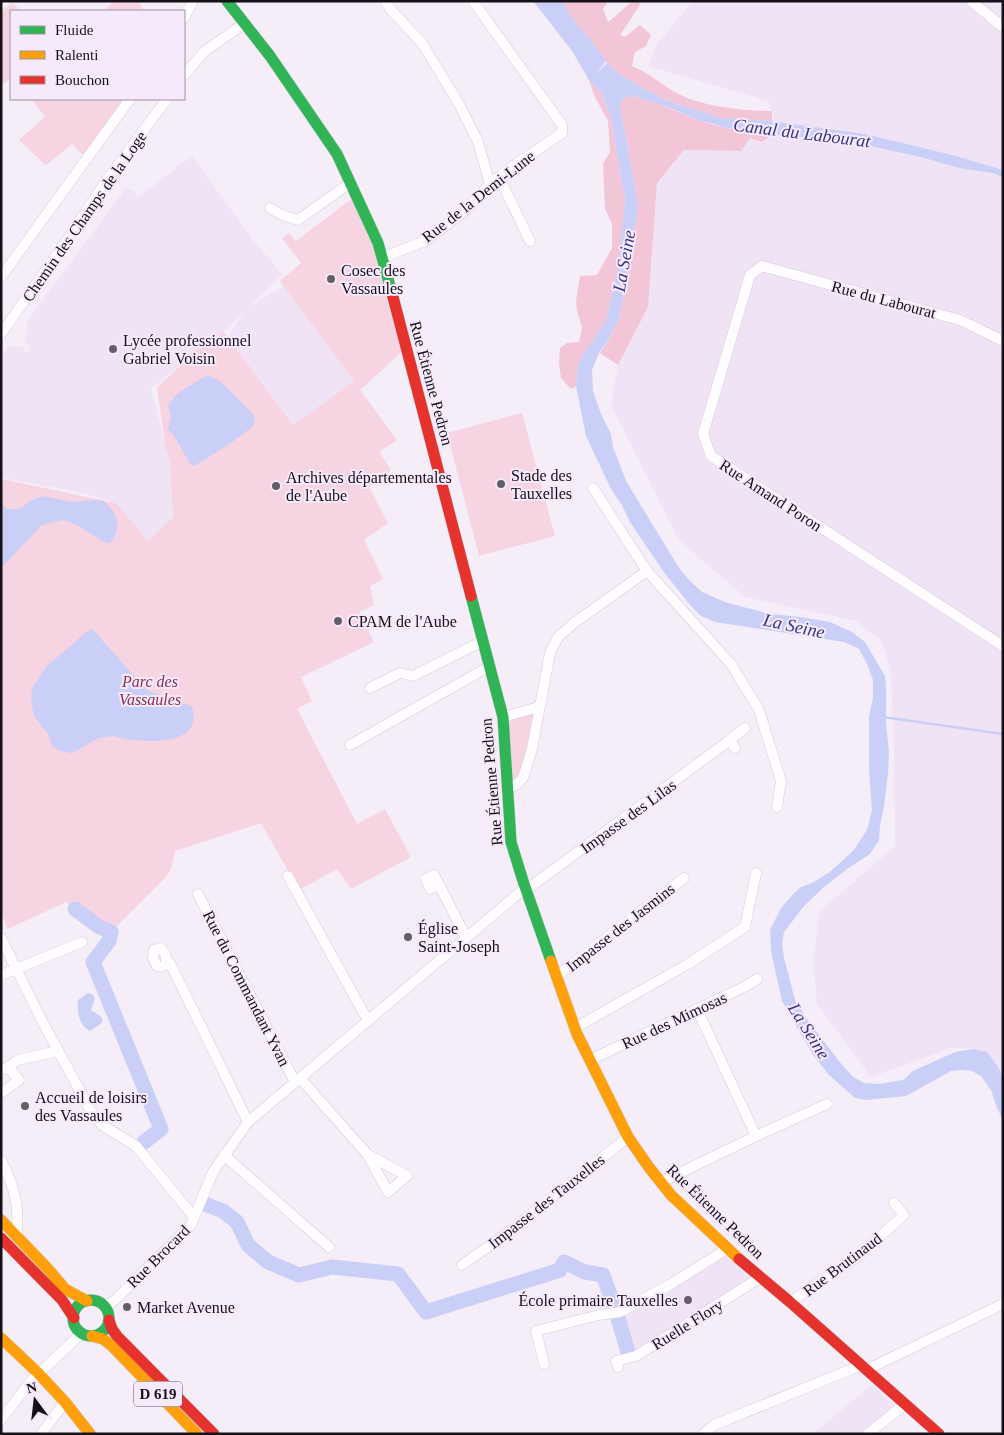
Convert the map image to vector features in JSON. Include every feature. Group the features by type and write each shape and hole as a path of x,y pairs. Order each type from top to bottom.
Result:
{"street":[{"path":"185,16 193,1"},
{"name":"Rue Étienne Pedron","path":"226,1 270,56 337,154 378,243 503,717 510,842 575,1028 628,1137 671,1194 727,1249 865,1367 938,1434"},
{"path":"385,1 422,43 459,104 478,142 490,184"},
{"name":"Rue de la Demi-Lune","path":"382,258 425,241 466,210 490,184 562,133 562,125 474,1"},
{"path":"970,1 1003,27"},
{"path":"185,75 205,50 244,23"},
{"path":"1,276 129,100"},
{"name":"Chemin des Champs de la Loge","path":"1,334 106,181 166,100"},
{"path":"499,177 530,241"},
{"path":"270,208 282,215 298,220 350,183"},
{"name":"Rue du Labourat","path":"762,266 960,320 1003,341"},
{"name":"Rue Amand Poron","path":"762,266 750,275 703,434 711,456 1003,646"},
{"path":"593,488 648,571 731,664 759,710 781,781 777,807"},
{"path":"507,788 516,785 523,778 532,749 550,653 558,637 574,623 648,571"},
{"path":"370,688 400,673 413,676 483,641"},
{"path":"350,745 490,666"},
{"path":"503,717 539,707"},
{"name":"Impasse des Lilas","path":"526,889 732,744 745,728"},
{"path":"575,1028 688,964 745,927 756,873"},
{"path":"288,876 368,1021"},
{"name":"Impasse des Jasmins","path":"557,976 684,878"},
{"path":"439,885 466,937"},
{"name":"Rue Brocard","path":"105,1307 115,1300 191,1225 213,1172 248,1122 466,937 526,889"},
{"name":"Rue du Commandant Yvan","path":"198,894 297,1080 367,1154"},
{"path":"1,938 58,1051 91,1111 102,1125 136,1146 194,1217"},
{"path":"1,976 82,942"},
{"path":"166,962 170,963 248,1122"},
{"name":"Rue des Mimosas","path":"590,1060 757,979"},
{"path":"697,1009 756,1136"},
{"path":"1,1093 19,1080 5,1069 18,1060 58,1051"},
{"path":"661,1182 827,1104"},
{"name":"Impasse des Tauxelles","path":"462,1265 506,1234 628,1137"},
{"path":"224,1156 328,1247"},
{"path":"1,1160 11,1178 18,1206 17,1236"},
{"name":"Rue Brutinaud","path":"790,1302 856,1258 904,1215 894,1203"},
{"path":"1,1220 65,1289 87,1301 97,1301 105,1307 109,1320 105,1329 97,1335 87,1334 74,1324 77,1307 87,1301"},
{"path":"1,1238 62,1300 74,1318"},
{"path":"544,1364 536,1331 599,1315 617,1313 671,1284 727,1249"},
{"name":"Ruelle Flory","path":"618,1367 616,1361 636,1356 761,1277"},
{"path":"703,1434 714,1425 865,1367 1003,1304"},
{"name":"D 619","path":"109,1320 117,1336 214,1434"},
{"path":"1,1420 38,1373 87,1334"},
{"name":"D 619","path":"87,1334 103,1339 112,1346 197,1434"},
{"path":"1,1338 65,1402 90,1434"},
{"path":"41,1434 65,1402"},
{"path":"868,1434 906,1404"}],"shaded area":[{"path":"565,1 608,1 603,9 608,22 632,1 639,1 640,5 620,35 625,37 640,25 651,35 646,46 635,52 632,66 685,97 727,108 772,111 772,121 721,118 663,99 622,76 607,63 575,23 567,11"},
{"path":"692,1 1003,1 1003,1080 999,1068 977,1049 951,1048 871,1077 817,1004 813,961 819,912 895,846 891,671 881,641 857,621 745,597 679,540 611,405 618,365 648,307 657,183 684,150 741,151 750,138 772,134 773,117 768,101 648,66 656,46"},
{"path":"589,80 603,95 611,119 625,200 624,218 619,261 607,318 583,353 578,366 576,386 571,389 561,378 560,348 567,343 579,342 582,328 576,301 580,276 597,275 612,248 612,224 605,209 603,164 610,152 608,121 594,95"},
{"path":"627,96 655,102 709,124 772,134 762,142 750,138 741,151 684,150 657,183 648,307 618,365 600,353 619,320 634,239 638,205 620,109 622,100"},
{"name":"Lycée professionnel Gabriel Voisin","path":"192,156 253,240 282,274 249,307 284,286 355,380 293,425 228,337 244,312 209,345 192,351 185,361 151,389 170,461 173,517 148,542 116,503 80,492 6,479 1,473 1,358 9,346 24,347 24,352 29,352 29,344 25,343 28,320 126,188 133,190 138,197"},
{"name":"École primaire Tauxelles","path":"720,1256 728,1258 755,1282 637,1354 631,1353 621,1319 701,1271"},
{"path":"872,1385 894,1405 861,1434 813,1434"}],"green space":[{"path":"115,1 138,1 143,10 104,10"},
{"path":"13,3 20,10 10,10 10,79 1,86 1,11"},
{"path":"33,100 122,100 83,155 72,144 46,165 19,140 45,117"},
{"name":"Parc des Vassaules","path":"353,198 385,269 405,349 360,390 397,440 379,452 391,470 369,487 388,523 364,540 383,579 370,586 374,605 359,612 374,642 301,677 312,701 297,709 357,824 385,809 411,857 351,889 337,869 299,890 261,823 175,851 171,869 166,877 111,932 98,926 66,902 8,929 1,913 1,479 116,503 148,541 173,517 170,461 166,449 157,388 185,361 192,351 209,345 223,331 293,425 354,381 280,281 301,263 282,238 289,233 296,241"},
{"name":"Stade des Tauxelles","path":"522,413 555,536 479,556 447,433"},
{"path":"529,713 533,717 520,778 512,784 507,727 512,719"}],"water":[{"path":"533,1 565,1 571,17 606,61 596,74 607,63 622,76 663,99 721,118 772,121 865,134 952,155 1003,170 1003,177 993,173 959,168 921,157 856,143 736,130 700,121 668,107 637,97 627,96 622,100 620,109 638,205 634,239 619,320 599,353 592,370 593,391 601,414 611,434 613,447 626,481 679,568 689,580 702,592 725,602 770,614 830,622 852,632 865,642 885,676 889,752 879,840 870,854 824,887 804,906 784,932 782,944 784,958 795,1000 838,1060 853,1077 864,1083 880,1084 903,1080 913,1071 955,1052 974,1049 987,1052 999,1068 1003,1080 1003,1120 991,1090 981,1076 972,1071 951,1071 906,1096 866,1100 855,1098 829,1075 813,1055 782,1001 771,951 770,930 781,908 794,893 801,887 814,882 831,871 853,851 867,830 872,810 869,770 869,716 873,698 873,680 859,649 844,642 715,622 701,616 663,571 630,522 622,505 611,489 586,436 576,386 578,366 583,353 607,318 619,261 625,200 611,119 603,95 589,80 572,51"},
{"path":"207,375 220,381 253,414 255,423 228,445 194,466 190,464 173,434 168,430 171,417 168,405 177,394"},
{"path":"43,496 73,502 104,501 113,511 116,518 117,526 114,537 110,543 106,543 77,525 64,520 42,525 1,568 1,502 7,509 19,509 30,501"},
{"path":"90,629 93,630 146,689 192,707 194,717 192,726 185,734 173,739 153,741 131,740 113,736 99,738 72,753 59,751 52,746 48,734 34,716 31,700 32,688 47,666"},
{"path":"88,993 92,994 95,998 91,1010 102,1018 102,1023 90,1031 83,1025 78,1009 78,1000"}],"waterway":[{"path":"883,717 1003,734"},
{"path":"75,909 98,926 111,932 109,941 93,962 161,1129 144,1142"},
{"path":"205,1204 223,1211 237,1222 248,1245 268,1262 299,1275 332,1267 398,1274 426,1312 560,1270 564,1262 585,1272 603,1275 628,1352"}],"traffic: fast":[{"path":"227,1 270,56 337,154 378,243 393,297"},
{"path":"471,596 503,717 511,842 551,961"},
{"path":"91,1300 103,1306 109,1318 103,1330 91,1336 79,1330 73,1318 79,1306 91,1300"}],"traffic: slow":[{"path":"551,961 577,1034 628,1137 671,1195 739,1259"},
{"path":"1,1220 65,1289 87,1301"},
{"path":"92,1336 103,1339 112,1346 197,1434"},
{"path":"1,1338 65,1402 90,1434"}],"traffic: jam":[{"path":"393,297 471,596"},
{"path":"1,1238 62,1300 74,1318"},
{"path":"739,1259 939,1434"},
{"path":"109,1320 117,1336 214,1434"}],"place":[{"name":"Cosec des Vassaules","path":"331,279"},
{"name":"Lycée professionnel Gabriel Voisin","path":"113,349"},
{"name":"Stade des Tauxelles","path":"501,484"},
{"name":"Archives départementales de l'Aube","path":"276,486"},
{"name":"CPAM de l'Aube","path":"338,621"},
{"name":"Église Saint-Joseph","path":"408,937"},
{"name":"Accueil de loisirs des Vassaules","path":"25,1106"},
{"name":"École primaire Tauxelles","path":"688,1300"},
{"name":"Market Avenue","path":"127,1307"}],"water label":[{"name":"Canal du Labourat","path":"802,133"},
{"name":"La Seine","path":"624,261"},
{"name":"La Seine","path":"794,626"},
{"name":"La Seine","path":"809,1031"}]}
